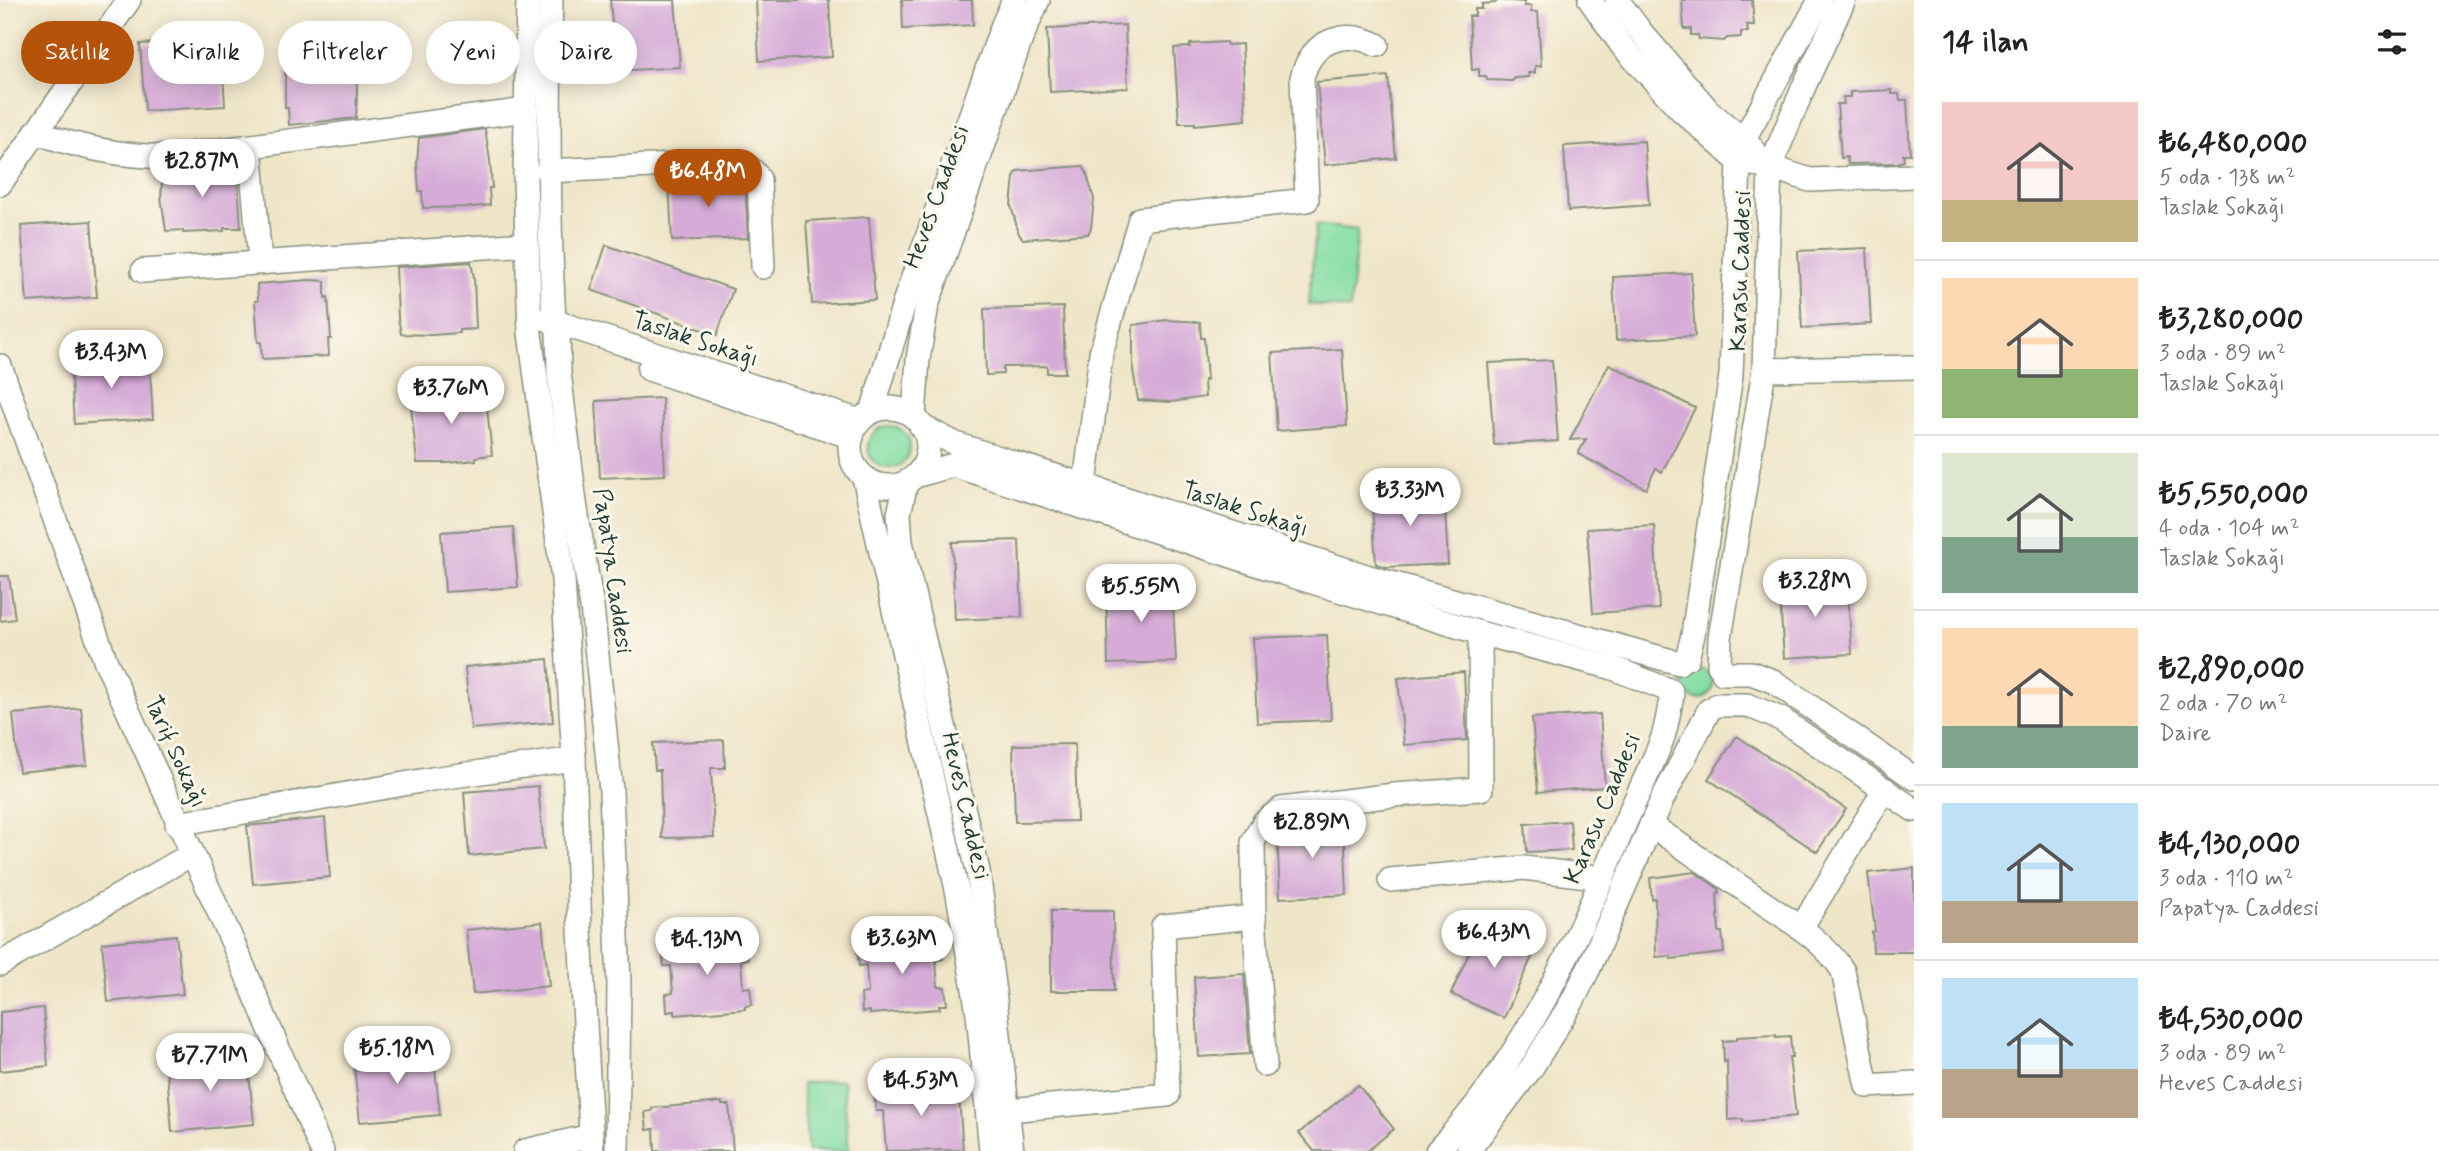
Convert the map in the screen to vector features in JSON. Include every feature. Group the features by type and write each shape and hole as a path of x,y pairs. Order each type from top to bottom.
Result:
{"street":[{"path":"0,184 129,0"},
{"name":"Papatya Caddesi","path":"528,0 527,244 531,331 563,579 592,1143"},
{"name":"Papatya Caddesi","path":"551,0 547,171 556,331 566,437 592,607 611,791 619,984 617,1151"},
{"name":"Heves Caddesi","path":"861,423 1002,27 1014,0"},
{"name":"Heves Caddesi","path":"918,422 918,359 927,305 1021,39 1038,0"},
{"name":"Karasu Caddesi","path":"1590,0 1623,47 1681,110 1739,162 1770,167"},
{"name":"Karasu Caddesi","path":"1617,0 1649,42 1708,110 1744,139 1770,167 1764,370 1720,638 1721,669"},
{"path":"1739,162 1744,139 1821,0"},
{"path":"1844,0 1770,167 1810,180 1914,176"},
{"path":"1084,485 1101,353 1140,219 1307,200 1302,78 1305,68 1317,50 1333,40 1359,38 1377,45"},
{"path":"36,132 85,148 139,156 176,156 526,110"},
{"path":"250,147 260,262"},
{"path":"547,171 737,162 744,164 759,180 762,267"},
{"name":"Karasu Caddesi","path":"1683,661 1693,635 1731,375 1739,162"},
{"path":"143,271 527,244"},
{"name":"Taslak Sokağı","path":"531,331 534,342 542,346 551,345 556,331 861,423"},
{"name":"Tarif Sokağı","path":"0,366 106,662 233,943 322,1151"},
{"path":"1764,370 1914,367"},
{"path":"894,409 918,422 928,447 922,468 911,479 884,486 864,477 852,459 861,423 894,409"},
{"name":"Taslak Sokağı","path":"918,422 956,444 1366,576 1683,661"},
{"name":"Taslak Sokağı","path":"911,479 953,466 1296,577 1480,633 1613,668 1672,693"},
{"name":"Heves Caddesi","path":"864,477 958,894 978,1013 991,1151"},
{"name":"Heves Caddesi","path":"911,479 901,498 899,528 978,871 1012,1151"},
{"path":"1265,1065 1254,917 1253,842 1264,822 1281,809 1394,794 1481,789 1480,633"},
{"path":"1914,778 1773,681 1751,673 1721,669 1704,657 1683,661 1671,678 1672,693 1684,708 1692,712 1713,707 1747,705 1764,710 1914,810"},
{"path":"1713,707 1725,690 1721,669"},
{"name":"Karasu Caddesi","path":"1437,1151 1473,1110 1519,1044 1563,965 1664,734 1672,693"},
{"name":"Karasu Caddesi","path":"1473,1149 1525,1078 1572,1002 1651,825 1713,707"},
{"path":"177,824 432,779 574,759"},
{"path":"1801,929 1885,789"},
{"path":"1651,825 1825,947 1843,971 1867,1086 1914,1083"},
{"path":"0,964 192,854"},
{"path":"1390,880 1524,868 1603,878"},
{"path":"1008,1110 1168,1095 1163,926 1254,917"},
{"path":"525,1151 592,1143"}],"green space":[{"path":"1316,225 1358,230 1350,309 1309,304"},
{"path":"889,426 904,432 910,447 904,462 889,468 874,462 868,447 874,432"},
{"path":"1698,669 1709,673 1713,684 1709,695 1698,699 1687,695 1683,684 1687,673"},
{"path":"843,1080 849,1151 808,1151 802,1083"}],"building":[{"path":"610,0 675,0 680,67 637,70 637,21 612,21"},
{"path":"756,0 829,0 832,57 759,61"},
{"path":"902,0 972,0 973,25 903,29"},
{"path":"1498,0 1524,2 1524,6 1531,6 1531,12 1538,12 1541,66 1535,66 1535,73 1528,73 1529,77 1515,78 1512,81 1487,80 1486,76 1479,76 1479,69 1472,70 1469,16 1475,16 1475,9 1482,9 1482,4 1495,3"},
{"path":"1682,0 1752,0 1754,25 1747,25 1748,32 1741,32 1741,37 1727,38 1724,41 1699,39 1698,35 1691,35 1691,29 1684,29"},
{"path":"1125,25 1128,88 1050,92 1047,29"},
{"path":"1226,42 1227,45 1242,44 1246,120 1195,125 1179,123 1174,48 1190,47 1190,44"},
{"path":"140,44 148,44 148,84 224,84 225,106 145,111"},
{"path":"1388,76 1396,158 1325,165 1317,82"},
{"path":"285,84 357,84 356,118 289,125 288,108 285,108"},
{"path":"1892,90 1892,94 1899,94 1900,100 1907,100 1910,154 1903,154 1904,161 1897,163 1848,164 1847,157 1841,158 1837,104 1844,104 1843,97 1850,97 1850,92"},
{"path":"485,129 492,188 489,188 490,205 423,208 417,164 419,138"},
{"path":"1644,141 1649,205 1568,211 1564,146"},
{"path":"237,162 241,228 183,233 183,230 166,231 161,197 163,171"},
{"path":"1082,166 1094,199 1088,234 1023,239 1011,206 1017,171"},
{"path":"738,177 745,183 748,238 672,241 669,180"},
{"path":"869,217 875,300 812,304 806,221"},
{"path":"91,221 97,297 27,302 21,226"},
{"path":"606,245 733,289 717,335 591,290"},
{"path":"1867,248 1871,324 1802,328 1798,251"},
{"path":"471,262 476,329 432,335 401,334 396,267"},
{"path":"1691,273 1695,336 1616,340 1613,277"},
{"path":"325,281 331,339 328,339 329,356 262,359 255,301 258,301 257,284"},
{"path":"1063,307 1065,373 1047,373 1047,366 1003,367 1003,374 986,375 984,309"},
{"path":"1167,320 1200,322 1207,380 1204,380 1205,397 1171,402 1138,400 1133,370 1133,325"},
{"path":"1342,349 1347,426 1277,431 1272,353"},
{"path":"149,355 153,419 74,424 70,360"},
{"path":"1552,360 1558,441 1494,445 1488,363"},
{"path":"1609,364 1695,408 1662,472 1656,468 1646,489 1578,454 1586,439 1570,440"},
{"path":"468,387 468,390 485,389 492,455 448,463 417,463 410,396"},
{"path":"662,398 665,475 600,478 596,401"},
{"path":"1444,488 1448,564 1386,567 1376,564 1371,492"},
{"path":"1654,525 1659,609 1593,613 1587,529"},
{"path":"513,527 518,587 445,592 441,532"},
{"path":"1019,540 1022,617 955,620 952,542"},
{"path":"0,576 9,576 15,619 0,621"},
{"path":"1847,580 1852,654 1784,658 1779,584"},
{"path":"1172,584 1176,662 1108,664 1106,587"},
{"path":"1327,635 1331,720 1257,723 1253,638"},
{"path":"548,659 553,722 471,729 465,667"},
{"path":"1464,672 1467,740 1404,745 1398,678"},
{"path":"81,708 87,765 19,772 13,714"},
{"path":"1600,714 1605,787 1538,792 1532,718"},
{"path":"1737,736 1846,809 1817,852 1708,779"},
{"path":"724,740 725,768 711,768 714,837 662,838 660,770 655,770 653,743"},
{"path":"1075,744 1077,821 1015,822 1013,745"},
{"path":"538,786 544,849 469,856 464,792"},
{"path":"325,818 330,877 253,884 247,826"},
{"path":"1570,821 1572,850 1527,852 1525,824"},
{"path":"1344,823 1347,895 1280,898 1277,830 1283,825"},
{"path":"1914,868 1914,952 1873,952 1872,932 1875,931 1868,873"},
{"path":"1695,872 1719,889 1719,932 1722,932 1724,953 1671,959 1670,956 1656,957 1655,898 1652,899 1650,878"},
{"path":"1051,911 1113,911 1114,991 1051,991"},
{"path":"1483,921 1537,946 1504,1018 1451,994"},
{"path":"542,922 549,986 473,994 466,930"},
{"path":"176,935 183,994 108,1002 102,943"},
{"path":"934,938 934,942 941,941 943,959 936,960 938,987 945,987 947,1005 939,1005 940,1009 870,1014 870,1011 862,1012 861,994 868,993 866,965 859,966 857,948 864,947 864,944"},
{"path":"739,939 739,942 746,942 748,959 741,960 743,988 750,987 752,1005 745,1006 745,1009 675,1015 675,1011 667,1012 666,994 673,993 671,966 664,966 662,948 669,948 669,944"},
{"path":"1244,974 1250,1054 1199,1057 1194,977"},
{"path":"43,1008 48,1066 0,1071 0,1012"},
{"path":"1790,1036 1792,1057 1789,1057 1796,1116 1743,1122 1743,1119 1728,1120 1727,1061 1724,1062 1723,1041 1737,1040 1737,1037"},
{"path":"433,1050 440,1115 360,1122 353,1058"},
{"path":"247,1054 254,1124 172,1132 166,1061"},
{"path":"951,1083 951,1087 958,1086 963,1150 886,1151 883,1111 876,1111 874,1093 881,1092 881,1089"},
{"path":"1358,1085 1394,1129 1367,1151 1314,1151 1299,1133"},
{"path":"722,1102 722,1105 729,1105 733,1151 655,1151 654,1129 647,1130 645,1112 652,1111 652,1108"}]}
